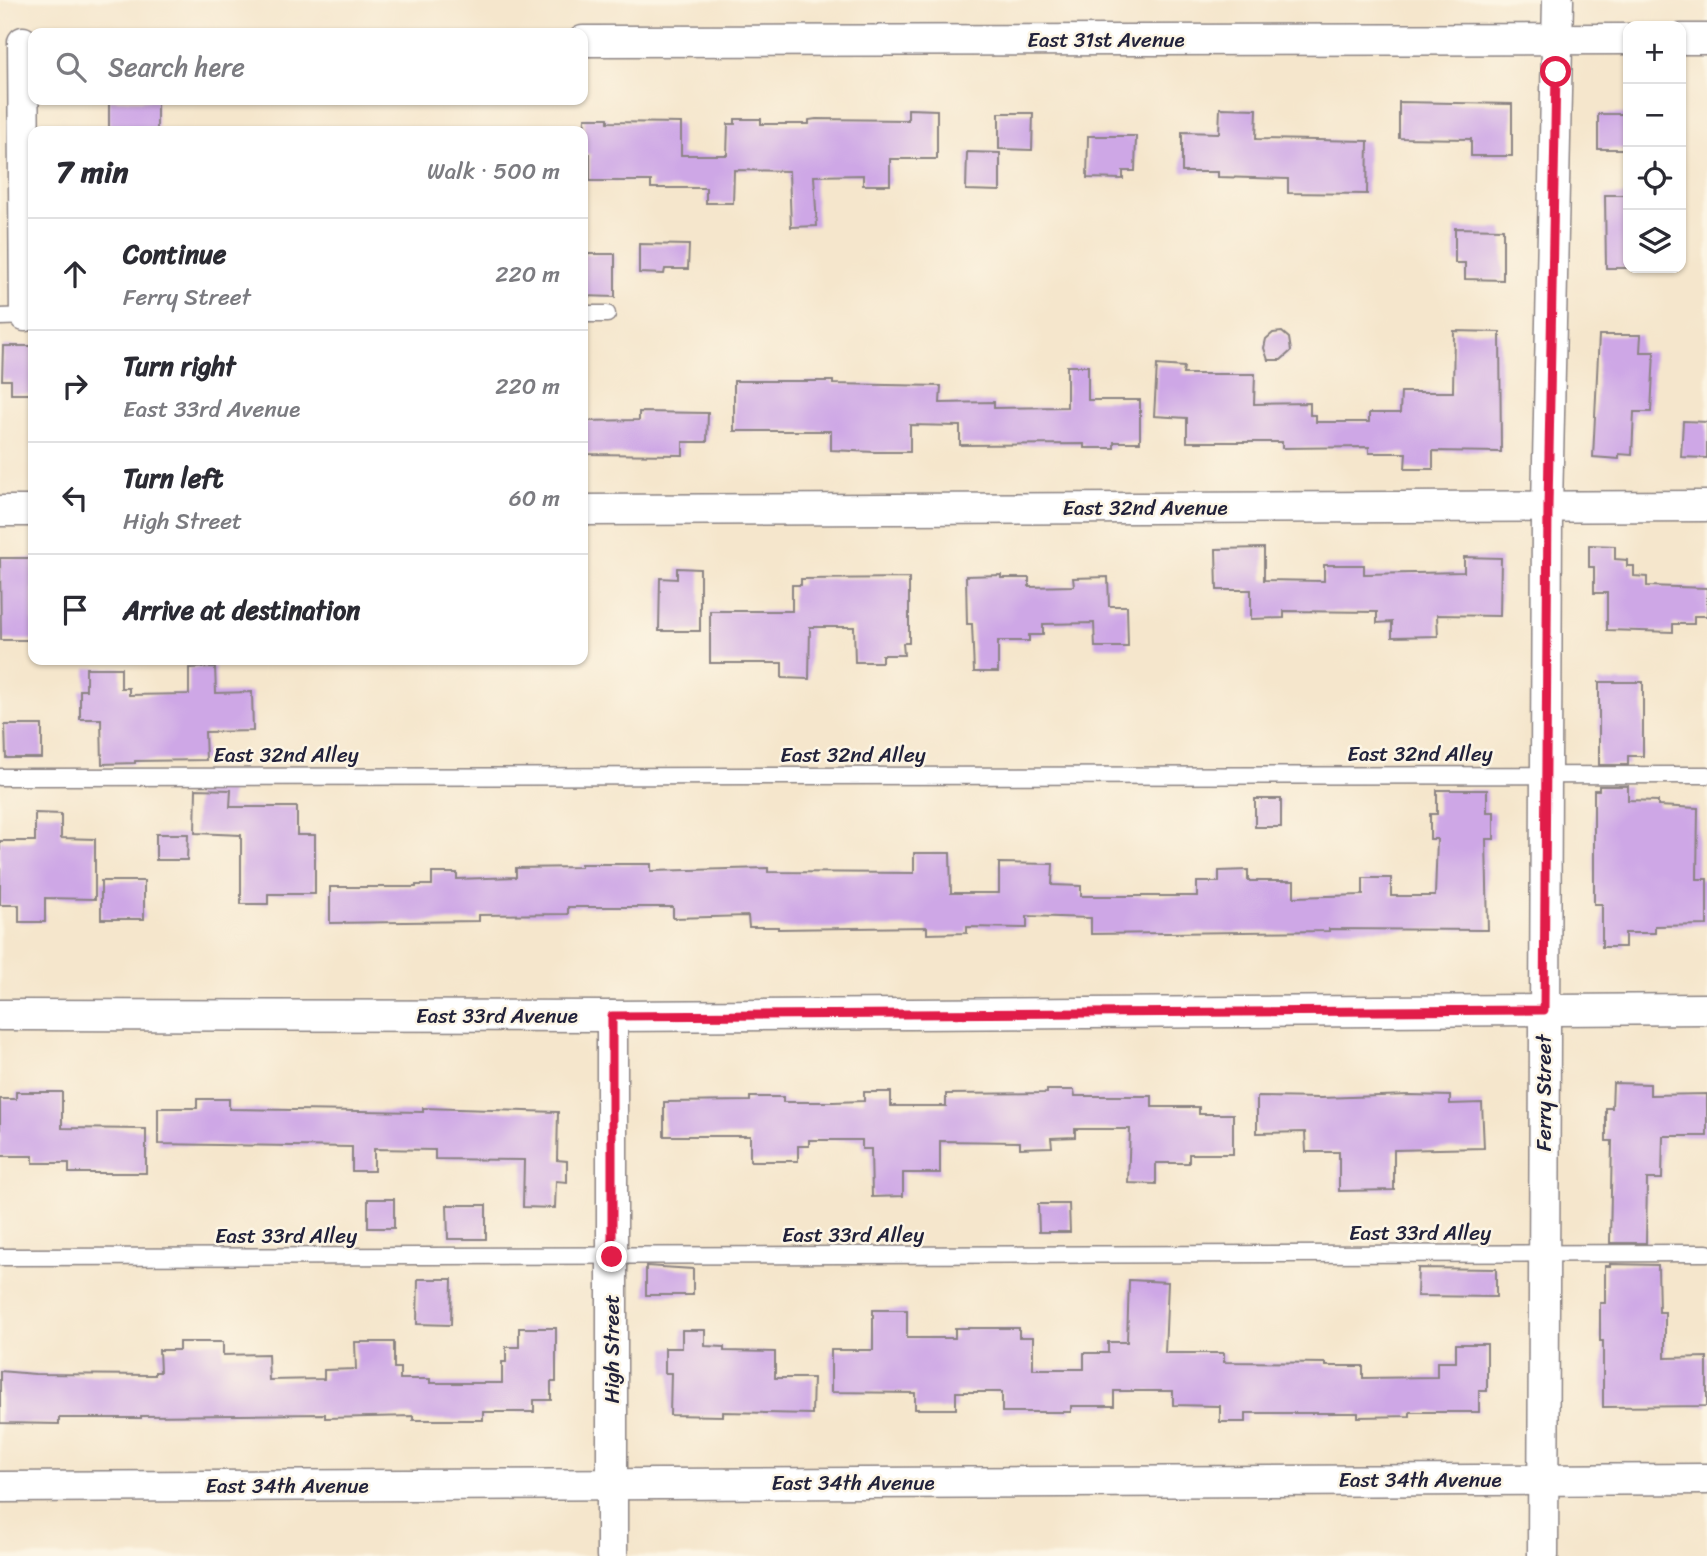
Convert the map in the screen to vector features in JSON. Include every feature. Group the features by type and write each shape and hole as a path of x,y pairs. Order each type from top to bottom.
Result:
{"street":[{"name":"Ferry Street","path":"1543,1556 1548,507 1558,0"},
{"name":"East 31st Avenue","path":"588,41 1623,39"},
{"path":"1686,39 1707,39"},
{"path":"19,42 19,316"},
{"name":"East 32nd Avenue","path":"588,510 1707,506"},
{"path":"0,511 28,511"},
{"name":"East 33rd Avenue","path":"0,1015 612,1016 1707,1009"},
{"name":"High Street","path":"612,1016 612,1556"},
{"name":"East 34th Avenue","path":"0,1488 1707,1479"}],"lane":[{"path":"588,314 607,314"},
{"name":"East 32nd Alley","path":"0,777 1707,775"},
{"name":"East 33rd Alley","path":"0,1257 1707,1252"}],"building":[{"path":"1399,102 1512,104 1512,156 1471,156 1471,139 1399,138"},
{"path":"109,105 157,105 157,126 109,126"},
{"path":"1220,108 1257,109 1256,139 1368,141 1367,194 1288,193 1288,179 1218,177 1218,172 1182,172 1182,132 1219,133"},
{"path":"908,109 937,110 937,159 890,159 890,185 863,185 863,175 814,176 817,226 791,227 789,171 734,170 733,203 706,203 706,188 651,188 651,181 590,181 588,126 585,126 585,118 608,118 608,122 681,123 681,155 727,155 728,124 735,124 735,119 761,119 761,124 809,124 809,120 816,119 908,120"},
{"path":"999,113 1033,113 1032,150 999,149"},
{"path":"1598,114 1623,114 1623,149 1598,149"},
{"path":"1088,136 1136,136 1135,171 1123,171 1123,179 1087,178"},
{"path":"967,152 1000,153 1000,191 966,190"},
{"path":"1605,195 1623,195 1623,268 1606,268"},
{"path":"1455,228 1503,229 1503,280 1465,279 1465,263 1455,263"},
{"path":"639,244 689,245 688,269 665,269 664,274 639,273"},
{"path":"588,254 615,254 615,297 588,296"},
{"path":"1454,331 1500,332 1501,452 1433,451 1433,469 1405,469 1406,453 1369,453 1369,447 1282,448 1282,442 1187,442 1187,418 1154,416 1157,365 1184,367 1183,374 1255,374 1254,404 1310,403 1310,415 1316,415 1316,422 1369,422 1369,413 1400,413 1401,392 1453,392"},
{"path":"1282,332 1289,338 1291,351 1281,360 1268,360 1264,348 1266,339 1273,333"},
{"path":"1599,335 1641,335 1640,352 1654,352 1651,412 1634,412 1632,455 1619,454 1619,459 1593,457"},
{"path":"3,346 28,346 28,394 11,394 11,380 2,380"},
{"path":"1067,366 1088,366 1088,400 1140,400 1140,442 1114,442 1114,448 1084,448 1084,444 960,445 960,426 910,425 910,452 875,452 831,450 831,431 734,431 734,381 833,381 833,384 941,386 940,403 994,402 994,408 1067,407"},
{"path":"639,412 708,413 707,442 683,442 683,455 588,454 588,421 639,420"},
{"path":"1683,421 1707,422 1707,458 1681,457"},
{"path":"1589,545 1615,546 1615,559 1627,560 1627,566 1634,566 1634,576 1647,577 1647,586 1707,588 1707,616 1694,616 1694,624 1673,624 1673,632 1607,630 1607,593 1594,593 1594,567 1589,567"},
{"path":"1264,548 1264,580 1324,581 1324,565 1364,565 1364,574 1464,572 1464,557 1501,558 1500,616 1437,615 1438,636 1392,637 1392,622 1377,623 1377,612 1284,611 1284,618 1251,619 1251,590 1217,590 1216,549"},
{"path":"0,558 28,558 28,640 1,640"},
{"path":"677,568 700,569 700,631 659,631 660,578 677,579"},
{"path":"1001,575 1001,578 1029,578 1029,587 1074,586 1073,578 1108,577 1109,606 1127,606 1128,647 1095,647 1094,623 1043,624 1043,635 1029,635 1029,641 998,641 998,672 974,672 972,624 967,624 966,576"},
{"path":"909,578 909,643 903,643 904,655 882,655 882,662 855,662 854,627 810,627 809,679 782,678 782,663 710,663 710,611 792,611 792,585 801,585 801,579"},
{"path":"215,667 216,693 252,692 253,731 205,732 206,760 102,764 101,719 80,719 80,690 86,690 86,668 121,668 121,688 129,688 129,695 189,694 189,668"},
{"path":"1599,682 1643,682 1643,756 1628,756 1628,765 1599,765"},
{"path":"5,725 42,725 42,758 6,758"},
{"path":"1599,786 1628,786 1628,800 1658,801 1658,806 1698,808 1697,879 1707,879 1707,925 1655,926 1655,933 1625,933 1625,947 1602,947 1602,904 1594,904 1594,790 1599,790"},
{"path":"196,789 231,790 230,807 297,807 297,835 315,835 315,894 268,894 268,904 241,904 241,835 195,833"},
{"path":"1437,790 1487,790 1487,812 1494,812 1494,839 1486,839 1488,930 1329,929 1091,934 1091,918 1027,916 1027,928 967,927 967,933 927,934 927,927 749,927 748,916 673,918 673,907 568,907 568,914 479,915 479,921 330,923 330,887 432,885 432,873 457,873 457,879 516,877 516,868 651,864 651,871 768,868 768,872 914,873 914,853 950,853 951,893 999,893 999,863 1053,864 1052,885 1081,886 1081,896 1197,896 1197,882 1219,882 1219,871 1248,870 1248,881 1294,881 1294,897 1363,895 1363,878 1391,878 1391,896 1435,896 1437,839 1430,839 1430,814 1437,814"},
{"path":"1255,799 1281,799 1281,827 1255,827"},
{"path":"35,813 61,814 61,838 95,839 95,899 45,898 45,922 19,922 19,905 0,905 0,841 35,841"},
{"path":"156,834 188,834 187,860 156,860"},
{"path":"101,881 144,881 144,919 101,919"},
{"path":"1613,1083 1650,1084 1650,1095 1707,1094 1707,1136 1663,1136 1662,1179 1647,1179 1646,1243 1610,1243 1612,1141 1606,1141 1606,1108 1612,1108"},
{"path":"1047,1090 1074,1090 1075,1096 1152,1096 1152,1107 1199,1107 1199,1114 1233,1114 1233,1154 1189,1154 1189,1163 1156,1163 1156,1184 1128,1183 1130,1129 1075,1129 1075,1137 1051,1138 1052,1147 1020,1148 1020,1142 940,1141 940,1173 903,1173 903,1196 872,1197 871,1149 862,1149 862,1140 809,1140 809,1146 798,1146 798,1161 750,1161 750,1136 664,1136 664,1102 750,1101 750,1097 783,1097 783,1102 864,1101 864,1092 891,1092 891,1106 946,1106 946,1094 1047,1093"},
{"path":"16,1092 62,1092 62,1128 146,1129 146,1173 69,1173 69,1163 33,1163 33,1156 0,1156 0,1099 16,1099"},
{"path":"1450,1096 1450,1104 1482,1103 1484,1148 1394,1150 1394,1190 1339,1191 1339,1152 1306,1152 1305,1132 1257,1133 1257,1097"},
{"path":"197,1099 229,1099 229,1109 423,1112 423,1108 558,1112 557,1160 567,1161 567,1182 556,1181 555,1208 523,1207 524,1160 435,1159 435,1150 374,1149 374,1171 352,1171 352,1147 158,1144 158,1108 197,1108"},
{"path":"368,1199 394,1199 394,1228 368,1228"},
{"path":"1038,1204 1069,1204 1070,1232 1039,1232"},
{"path":"447,1205 486,1205 486,1239 448,1239"},
{"path":"1658,1265 1659,1312 1665,1312 1665,1358 1707,1357 1707,1406 1603,1407 1600,1303 1605,1303 1605,1266"},
{"path":"646,1266 693,1269 693,1295 646,1295"},
{"path":"1418,1268 1496,1269 1496,1297 1417,1296"},
{"path":"418,1279 452,1279 451,1325 417,1324"},
{"path":"1129,1280 1168,1282 1165,1353 1224,1353 1224,1362 1363,1366 1363,1378 1437,1377 1437,1362 1456,1362 1456,1344 1487,1344 1487,1391 1479,1391 1479,1412 1410,1412 1410,1416 1358,1417 1358,1413 1246,1413 1246,1422 1220,1422 1220,1406 1173,1405 1173,1391 1114,1391 1114,1406 1071,1406 1071,1412 1002,1412 1002,1392 956,1392 956,1409 915,1409 915,1393 831,1392 831,1350 873,1350 873,1310 907,1310 907,1338 955,1338 955,1328 1019,1328 1019,1337 1033,1337 1033,1369 1084,1369 1084,1353 1108,1353 1108,1342 1127,1342"},
{"path":"519,1328 556,1328 556,1382 551,1382 551,1400 534,1400 534,1412 483,1412 483,1420 413,1420 413,1416 325,1418 325,1414 59,1418 59,1424 0,1423 0,1371 155,1375 155,1372 160,1372 159,1350 179,1350 179,1342 223,1342 223,1355 268,1354 269,1380 324,1379 324,1370 356,1369 355,1342 394,1342 394,1368 400,1368 400,1379 430,1379 430,1383 502,1383 502,1362 506,1362 506,1347 519,1347"},
{"path":"682,1330 705,1330 705,1346 724,1347 724,1351 775,1352 775,1378 813,1378 812,1414 723,1412 723,1416 670,1415 671,1373 665,1373 665,1348 682,1348"}],"route":[{"path":"612,1257 612,1016 1544,1010 1548,507 1556,72"}]}
